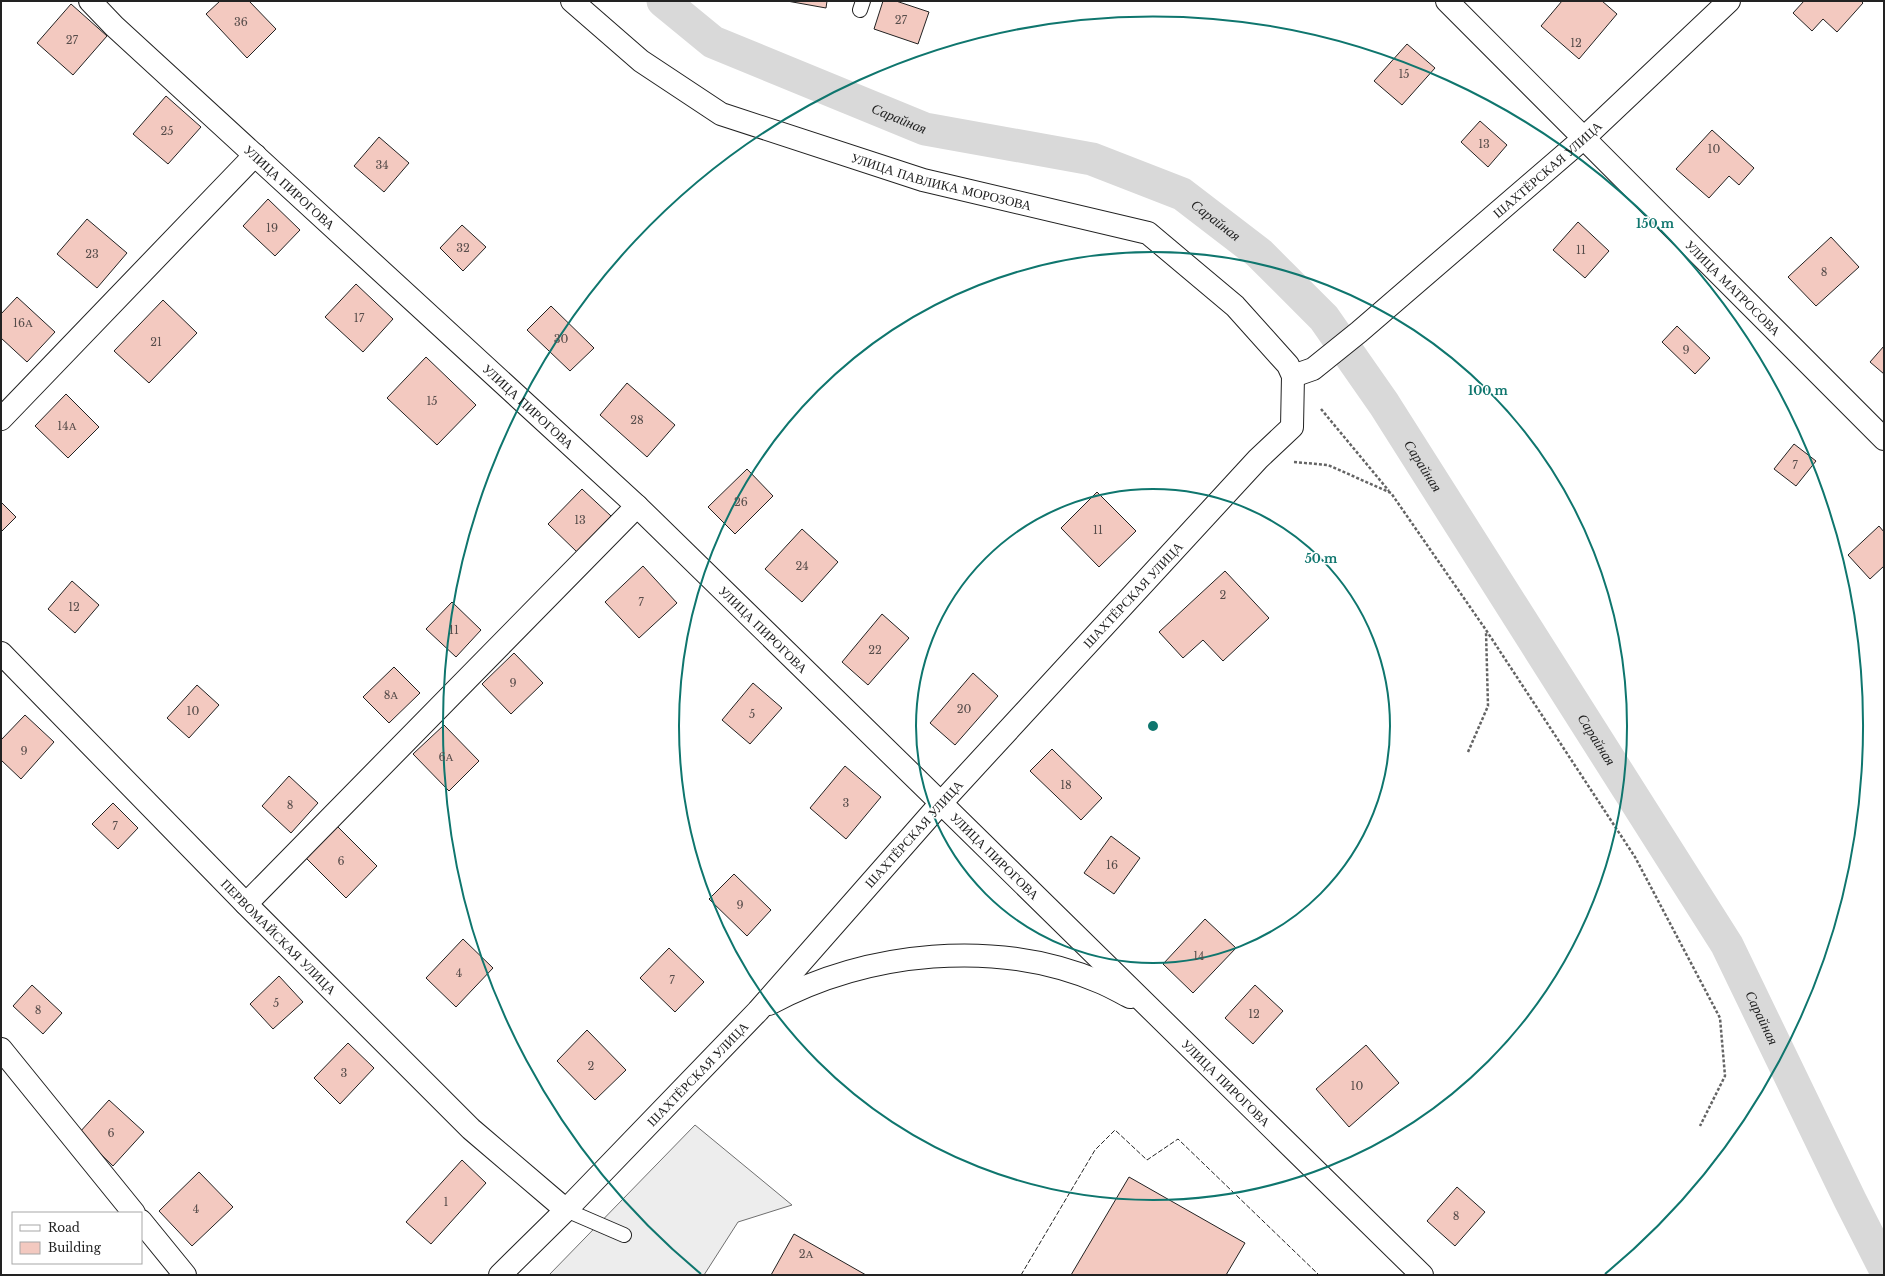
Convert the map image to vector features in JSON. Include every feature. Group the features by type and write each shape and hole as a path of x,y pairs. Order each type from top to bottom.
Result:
{"street":[{"name":"УЛИЦА ПИРОГОВА","path":"90,1 114,26 637,506 1422,1275"},
{"name":"УЛИЦА ПАВЛИКА МОРОЗОВА","path":"572,1 641,61 721,114 923,180 1148,233 1235,306 1288,365 1303,373"},
{"name":"УЛИЦА МАТРОСОВА","path":"1447,1 1884,439"},
{"name":"ШАХТЁРСКАЯ УЛИЦА","path":"500,1275 566,1210 758,1011 941,803 1258,459 1292,426 1303,373 1359,332 1584,138 1729,1"},
{"path":"1,419 255,155"},
{"path":"246,904 637,506"},
{"name":"ПЕРВОМАЙСКАЯ УЛИЦА","path":"1,653 246,904 471,1129 566,1210"},
{"path":"758,1011 803,987 863,968 916,959 982,956 1013,958 1072,972 1101,982 1152,1009"},
{"path":"1,1049 133,1212"},
{"path":"142,1222 185,1275"}],"lane":[{"path":"566,1210 624,1235"}],"path":[{"path":"1303,373 1391,493 1486,630 1635,858 1720,1018 1725,1076 1700,1126"},
{"path":"1258,459 1328,465 1391,493"},
{"path":"1468,752 1488,706 1486,630"}],"shaded area":[{"path":"695,1125 792,1205 738,1222 704,1275 549,1275"}],"building":[{"path":"220,1 249,1 276,29 247,58 206,14"},
{"path":"787,1 827,1 826,8"},
{"path":"883,1 896,1 929,12 918,44 874,29"},
{"path":"1562,1 1602,1 1617,14 1579,59 1541,26"},
{"path":"1804,1 1861,1 1863,3 1837,32 1823,19 1812,31 1793,13"},
{"path":"71,4 107,36 73,75 37,43"},
{"path":"1407,44 1435,68 1402,105 1374,81"},
{"path":"166,96 201,127 168,164 133,134"},
{"path":"1480,121 1507,145 1488,167 1461,142"},
{"path":"1712,130 1754,168 1739,185 1729,176 1709,198 1676,169"},
{"path":"379,137 409,163 384,192 354,166"},
{"path":"268,199 300,230 275,256 243,226"},
{"path":"87,219 127,253 97,288 57,254"},
{"path":"1578,222 1609,251 1585,278 1553,250"},
{"path":"462,225 486,247 463,271 440,248"},
{"path":"1831,237 1859,267 1816,306 1788,277"},
{"path":"356,284 393,319 363,352 325,317"},
{"path":"17,297 55,332 27,362 1,338 1,314"},
{"path":"163,300 197,333 149,383 114,351"},
{"path":"551,306 594,348 570,371 527,330"},
{"path":"1677,326 1710,358 1695,374 1662,342"},
{"path":"1884,346 1884,374 1870,362"},
{"path":"426,357 476,405 437,445 387,398"},
{"path":"627,383 675,425 647,457 600,415"},
{"path":"66,394 99,427 68,458 35,426"},
{"path":"1794,444 1816,461 1796,486 1774,469"},
{"path":"747,469 773,496 735,534 708,507"},
{"path":"582,489 611,516 577,552 548,524"},
{"path":"1097,492 1136,531 1099,567 1061,528"},
{"path":"1,502 16,517 1,532"},
{"path":"1879,526 1884,532 1884,566 1870,579 1848,555"},
{"path":"802,529 838,562 802,602 765,569"},
{"path":"643,566 677,603 639,638 605,602"},
{"path":"1225,571 1269,618 1223,661 1203,640 1183,658 1159,632"},
{"path":"72,581 99,605 75,633 48,609"},
{"path":"452,602 481,630 456,657 426,629"},
{"path":"882,614 909,638 868,685 842,662"},
{"path":"514,653 543,683 511,714 482,684"},
{"path":"394,667 420,693 389,723 363,697"},
{"path":"973,673 998,696 955,745 930,723"},
{"path":"753,683 782,708 750,744 722,720"},
{"path":"197,685 219,705 189,738 167,718"},
{"path":"25,715 54,742 21,779 1,760 1,740"},
{"path":"444,725 479,761 449,791 413,754"},
{"path":"1052,749 1102,798 1081,820 1030,771"},
{"path":"845,766 881,797 846,839 810,808"},
{"path":"289,776 318,803 291,833 262,806"},
{"path":"113,803 138,828 118,849 92,824"},
{"path":"336,825 377,866 346,898 305,857"},
{"path":"1111,836 1140,858 1114,894 1084,873"},
{"path":"734,874 771,910 747,936 709,899"},
{"path":"1205,919 1236,948 1193,993 1163,964"},
{"path":"463,939 493,968 456,1007 426,978"},
{"path":"669,948 704,982 675,1012 640,978"},
{"path":"279,976 303,1002 273,1029 250,1004"},
{"path":"32,985 62,1013 43,1034 13,1006"},
{"path":"1255,985 1283,1011 1253,1044 1225,1018"},
{"path":"587,1030 626,1070 595,1100 557,1061"},
{"path":"348,1043 374,1068 340,1104 314,1078"},
{"path":"1366,1045 1399,1083 1349,1127 1316,1089"},
{"path":"109,1100 144,1132 113,1166 79,1133"},
{"path":"462,1160 486,1183 431,1244 406,1222"},
{"path":"199,1172 233,1207 192,1246 159,1211"},
{"path":"1129,1177 1245,1243 1226,1275 1071,1275"},
{"path":"1457,1187 1485,1212 1455,1246 1427,1221"},
{"path":"794,1234 866,1275 771,1275"}],"waterway":[{"name":"Сарайная","path":"663,1 713,42 925,129 1092,159 1182,194 1259,253 1324,318 1384,404 1727,945 1884,1267"}],"fence":[{"path":"1021,1275 1095,1150 1115,1130 1147,1160 1178,1139 1319,1275"}]}
